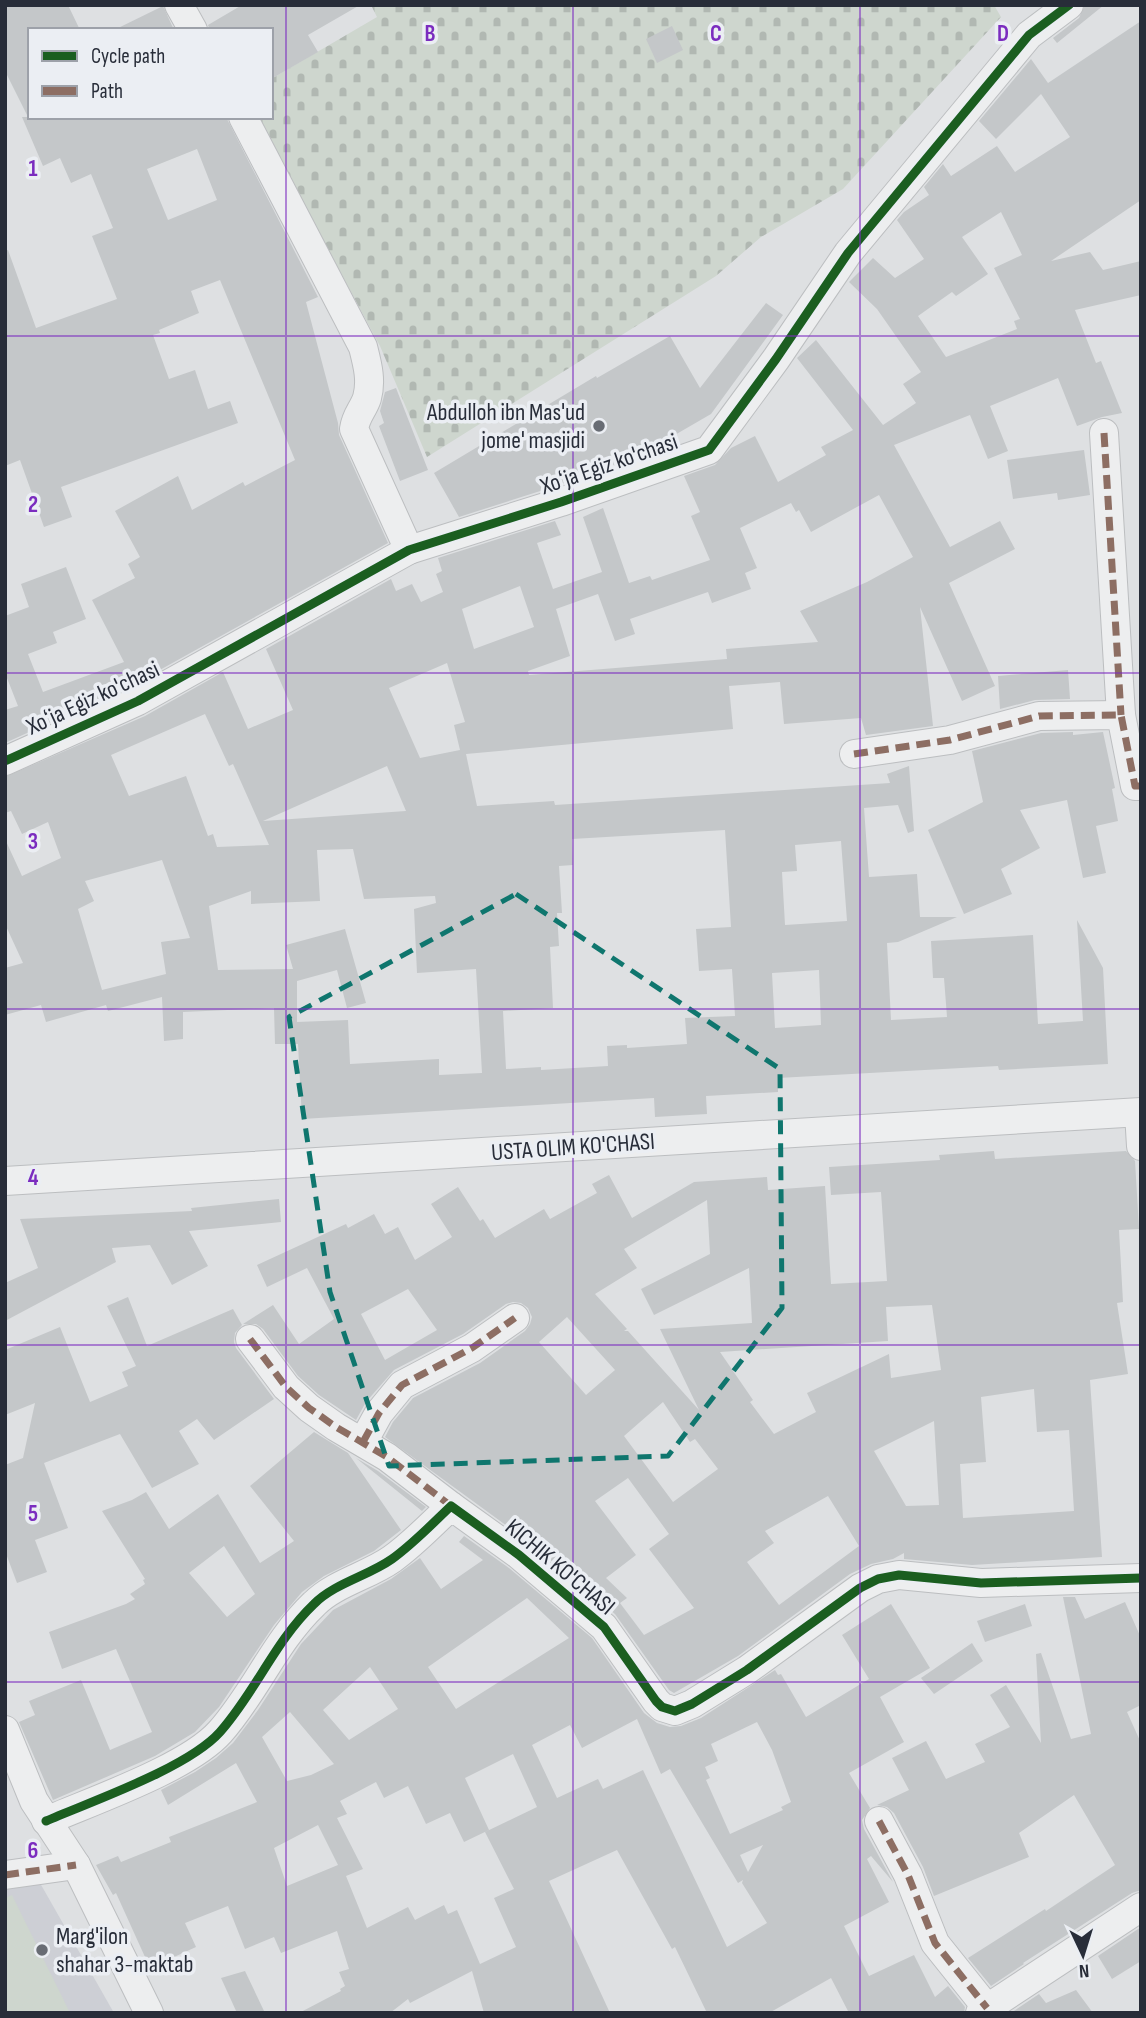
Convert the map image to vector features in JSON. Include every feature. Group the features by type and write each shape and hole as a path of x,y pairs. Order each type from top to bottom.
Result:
{"street":[{"path":"179,5 192,28"},
{"name":"Xoʻja Egiz ko'chasi","path":"5,761 138,701 409,550 562,502 709,450 776,359 848,253 1029,35 1069,5"},
{"path":"244,119 363,346 369,372 367,398 356,417 354,429 409,550"},
{"path":"1104,433 1121,715 1135,786 1141,786"},
{"path":"854,754 950,740 1039,716 1121,715"},
{"path":"1140,1112 1141,1146"},
{"name":"USTA OLIM KO'CHASI","path":"5,1181 1140,1112"},
{"path":"363,1442 379,1413 402,1385 472,1348 515,1318"},
{"path":"46,1821 154,1774 208,1744 229,1721 292,1628 315,1602 393,1558 451,1506 387,1457 309,1408 286,1387 250,1339"},
{"name":"KICHIK KO'CHASI","path":"451,1506 519,1555 604,1626 656,1701 662,1707 675,1711 692,1704 747,1670 860,1588 878,1579 899,1575 981,1583 1141,1578"},
{"path":"5,1730 29,1789 46,1821 76,1865 149,2013"},
{"path":"879,1821 908,1875 936,1943 983,2010 1141,1907"},
{"path":"5,1875 76,1865"}],"highlighted area":[{"path":"516,894 780,1069 782,1308 668,1456 389,1466 330,1292 289,1017"}],"shaded area":[{"name":"Marg'ilon shahar 3-maktab","path":"40,1883 114,2013 5,2013 5,1887"}],"green space":[{"path":"371,5 994,5 1001,17 843,189 761,237 716,276 427,457 380,346 258,119 273,119 273,78 377,17"},
{"path":"12,1895 70,2013 5,2013 5,1898"}],"building":[{"path":"5,5 68,5 79,28 28,28 28,117 5,71"},
{"path":"242,5 360,5 308,35 318,52 273,78 273,28 209,28 208,25"},
{"path":"1085,5 1104,5 1057,43 1053,38 1079,18"},
{"path":"163,6 173,28 118,28"},
{"path":"1141,21 1141,200 1051,261 1090,252 1103,270 1141,261 1141,295 1075,310 1096,363 1101,361 1122,413 1077,426 1058,378 990,406 1008,451 988,459 970,415 894,445 950,547 1000,521 1015,549 949,583 995,686 962,701 920,607 933,726 866,735 861,718 784,724 780,682 729,686 733,729 466,754 477,806 554,801 555,805 890,783 887,774 909,766 914,831 908,833 898,805 864,808 869,877 917,874 920,917 957,917 898,942 887,943 891,1020 947,1017 944,978 933,978 931,941 1033,935 1038,1024 1083,1021 1077,920 1103,968 1108,1064 999,1070 998,1066 778,1078 778,1092 706,1096 707,1114 655,1117 654,1098 302,1119 298,1044 275,1044 274,1008 183,1012 183,1039 164,1041 162,997 108,1011 106,1005 46,1022 41,1005 5,1015 5,968 23,963 5,924 5,839 22,876 61,858 48,822 22,834 11,811 5,813 5,777 145,716 223,672 248,729 293,710 266,649 391,579 396,591 412,584 421,602 443,592 436,574 442,571 438,558 555,521 561,535 537,543 553,589 602,572 583,517 603,508 629,583 650,576 652,580 710,560 691,516 700,512 684,476 715,465 731,448 755,436 778,482 826,455 821,447 853,430 797,358 816,340 883,425 916,403 903,384 921,372 877,309 849,282 873,258 895,278 924,259 897,220 929,195 924,187 943,164 951,176 997,146 1015,172 1070,137 1041,94 996,139 979,121 1031,59 1048,83","holes":["1001,212 1022,255 994,268 1020,319 1014,321 1017,329 946,357 918,316 952,292 956,296 988,274 962,237","879,495 913,557 867,582 800,611 818,642 726,649 727,659 529,675 528,671 570,656 556,609 598,594 615,641 635,634 630,619 708,592 712,603 751,589 745,573 757,568 740,528 791,503 796,512 799,510 811,532","520,586 534,627 474,649 462,609","447,663 465,722 454,725 460,750 420,758 389,688","205,714 229,766 233,764 269,845 217,847 213,834 208,836 186,776 129,796 111,755","387,766 406,811 263,821","725,830 731,927 696,929 699,971 732,969 735,1016 685,1018 687,1044 627,1048 627,1045 607,1046 608,1066 506,1069 503,1011 553,1008 550,947 559,946 557,913 562,913 559,866 573,865 572,839","841,841 847,921 785,925 782,872 797,871 795,845","353,849 364,899 435,896 436,903 414,909 417,973 476,969 482,1073 439,1075 439,1059 350,1064 348,1020 297,1022 297,981 337,970 347,1008 366,1003 345,929 286,945 293,969 218,970 209,906 251,891 251,904 320,901 317,850","162,860 190,938 161,942 166,974 102,990 78,909 94,901 85,881","819,970 821,1025 775,1028 772,973"]},
{"path":"672,26 683,50 657,63 646,39"},
{"path":"22,117 227,119 318,297 306,302 339,435 388,543 131,686 5,743 5,710 18,706 5,673 5,616 29,607 21,584 66,567 86,619 53,632 57,643 28,654 43,692 124,662 92,600 135,578 128,564 140,557 115,511 178,476 192,510 243,482 245,486 295,460 220,280 191,291 199,313 153,335 169,379 195,370 208,409 230,401 238,423 61,487 72,517 44,527 20,460 5,466 5,251 8,250 36,328 117,299 92,236 113,228 91,174 71,183 60,158 43,166","holes":["197,149 217,200 168,220 147,169"]},
{"path":"766,303 783,315 711,414 642,454 556,486 459,517 434,473 596,376 597,378 670,336 700,388"},
{"path":"396,388 428,470 400,481 379,426 384,423 380,411 385,392"},
{"path":"1084,450 1090,495 1058,500 1057,493 1013,499 1007,460"},
{"path":"1068,670 1070,699 1035,700 1000,709 998,676"},
{"path":"1073,732 1073,735 1103,732 1115,788 1112,789 1118,821 1096,826 1106,873 1083,878 1067,800 1020,810 1040,848 1001,869 1012,894 964,914 928,830 983,802 972,751 1041,733"},
{"path":"994,1151 995,1159 1126,1151 1135,1161 1139,1229 1119,1230 1123,1302 1117,1303 1128,1374 1090,1380 1102,1557 972,1565 904,1559 904,1553 850,1574 738,1656 674,1693 669,1690 615,1614 529,1542 385,1437 393,1422 413,1398 480,1363 525,1331 532,1317 528,1308 521,1303 506,1304 463,1334 394,1370 366,1402 356,1420 319,1395 298,1376 263,1329 256,1324 243,1324 273,1305 299,1344 334,1319 307,1268 267,1287 257,1265 346,1224 348,1228 374,1214 385,1234 398,1227 415,1260 452,1237 431,1204 458,1187 480,1221 483,1219 495,1238 544,1209 550,1219 597,1193 592,1184 609,1175 632,1218 694,1182 767,1177 768,1190 825,1186 831,1284 887,1281 881,1192 831,1195 829,1167 940,1160 939,1155","holes":["707,1200 710,1254 641,1289 654,1315 749,1268 752,1323 660,1329 699,1410 628,1331 624,1331 627,1329 595,1294 637,1268 624,1249","408,1289 437,1330 385,1360 361,1314","932,1305 941,1370 891,1378 889,1354 807,1393 816,1412 774,1434 750,1402 753,1400 720,1352 888,1341 886,1307","567,1317 615,1370 586,1395 539,1342","1034,1389 1037,1432 1069,1430 1074,1511 963,1518 960,1464 986,1462 981,1397","663,1402 690,1442 695,1439 718,1469 673,1502 624,1436","934,1421 939,1505 906,1506 874,1451","628,1478 669,1534 649,1549 694,1608 644,1635 620,1603 627,1598 606,1578 636,1555 595,1501","828,1496 859,1546 779,1605 747,1562 774,1543 765,1531"]},
{"path":"279,1199 281,1222 189,1231 208,1266 172,1285 150,1245 112,1248 116,1262 5,1321 5,1283 38,1268 20,1219 192,1211 191,1208"},
{"path":"128,1297 147,1346 233,1309 242,1325 235,1333 236,1348 274,1399 214,1440 197,1419 179,1431 199,1464 152,1488 120,1434 44,1463 68,1528 35,1540 47,1572 17,1583 5,1551 5,1465 23,1458 35,1403 5,1415 5,1350 60,1327 90,1402 128,1386 122,1372 136,1366 107,1306"},
{"path":"314,1432 348,1453 401,1530 374,1551 324,1576 302,1592 274,1625 219,1707 195,1732 155,1756 53,1800 19,1722 35,1715 29,1701 81,1680 110,1750 152,1732 116,1649 62,1669 49,1632 126,1604 135,1599 130,1594 145,1584 145,1579 102,1511 146,1492 169,1529 218,1494 260,1563 294,1541 250,1486","holes":["224,1546 255,1594 227,1617 189,1573"]},
{"path":"356,1458 378,1471 426,1507 422,1511"},
{"path":"464,1536 509,1568 592,1638 644,1713 657,1723 670,1727 681,1726 701,1718 775,1670 778,1675 781,1674 806,1717 869,1679 842,1635 891,1604 930,1668 880,1697 904,1742 849,1773 870,1808 862,1820 864,1829 893,1882 871,1856 867,1859 889,1902 844,1926 869,1976 914,1955 935,1997 948,1986 965,2007 964,2013 849,2013 831,1978 769,2013 707,2013 675,1947 672,1949 617,1850 549,1881 610,2013 484,2013 472,1971 410,2003 408,1999 390,2013 299,2013 341,1991 345,1986 339,1972 349,1969 337,1931 281,1953 274,1937 245,1949 228,1906 185,1923 196,1947 150,1968 116,1893 113,1895 96,1865 118,1856 121,1862 171,1842 169,1837 257,1802 236,1763 168,1805 161,1790 195,1772 233,1743 301,1644 333,1610 391,1579 420,1558 441,1589 483,1560 459,1542","holes":["527,1598 569,1638 456,1709 428,1667","370,1667 398,1709 349,1740 323,1710","290,1712 334,1764 311,1775 287,1781 262,1737","637,1719 661,1774 670,1769 738,1883 743,1880 742,1883 767,1923 727,1947 643,1770 603,1789 598,1779 557,1798 532,1745 570,1725 582,1748","757,1722 772,1750 791,1802 781,1807 783,1810 730,1834 706,1780 710,1778 705,1767 718,1761 711,1744","513,1754 537,1807 485,1832 514,1889 494,1898 516,1947 480,1964 457,1910 448,1914 444,1905 415,1920 408,1907 367,1928 346,1876 363,1869 337,1818 347,1814 340,1801 376,1782 384,1798 408,1786 426,1824 450,1813 464,1842 489,1830 465,1778","318,1825 338,1865 287,1886 274,1848","763,1845 748,1872 740,1855"]},
{"path":"1063,1597 1075,1597 1085,1619 1125,1602 1141,1638 1141,1705 1127,1712 1141,1743 1141,1890 1132,1893 991,1986 968,1958 1115,1865 1074,1795 1019,1833 1029,1857 934,1896 923,1867 894,1813 887,1807 877,1805 909,1790 892,1758 926,1741 946,1779 985,1762 975,1744 1010,1727 990,1695 1006,1685 1041,1743 1036,1654 1041,1653 1071,1739 1091,1734"},
{"path":"1025,1604 1032,1626 985,1642 977,1621"},
{"path":"972,1643 983,1661 934,1694 921,1678"},
{"path":"1141,1927 1141,1961 1112,1979 1098,1956"},
{"path":"245,1971 265,2013 237,2013 221,1978"},
{"path":"1076,1990 1093,2013 1011,2013 1039,1994 1046,2003"}],"marked path":[{"path":"1104,433 1121,715"},
{"path":"854,754 950,740 1039,716 1121,715 1135,786 1141,786"},
{"path":"363,1442 379,1413 402,1385 472,1348 515,1318"},
{"path":"250,1339 286,1387 309,1408 387,1457 451,1506"},
{"path":"879,1821 908,1875 935,1943 987,2008"},
{"path":"5,1875 76,1865"}],"cycle path":[{"path":"5,761 138,701 409,550 561,502 709,450 776,359 848,253 1029,35 1069,5"},
{"path":"46,1821 163,1771 205,1745 232,1717 276,1650 314,1604 332,1590 392,1559 451,1506 519,1555 604,1627 656,1701 662,1707 675,1711 692,1704 747,1670 860,1588 878,1579 899,1575 981,1583 1141,1578"}],"place":[{"name":"Abdulloh ibn Mas'ud jome' masjidi","path":"599,426"},
{"name":"Marg'ilon shahar 3-maktab","path":"42,1950"}]}
